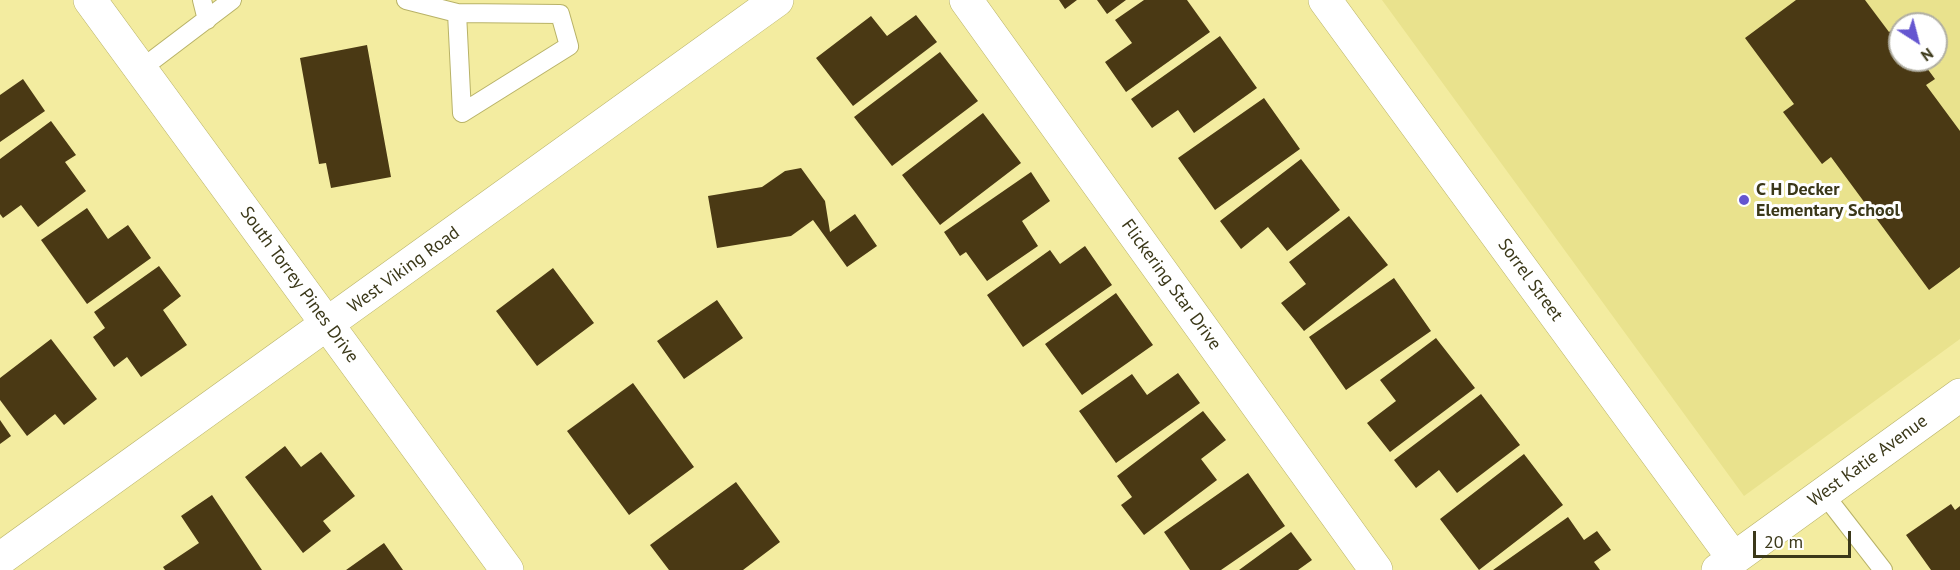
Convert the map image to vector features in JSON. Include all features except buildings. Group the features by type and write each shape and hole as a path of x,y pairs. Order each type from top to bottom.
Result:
{"street":[{"name":"South Torrey Pines Drive","path":"90,0 507,570"},
{"name":"West Viking Road","path":"0,560 777,0"},
{"name":"Flickering Star Drive","path":"966,0 1376,570"},
{"name":"Sorrel Street","path":"1325,0 1726,565"},
{"name":"West Katie Avenue","path":"1726,565 1960,395"}],"lane":[{"path":"202,0 207,20"},
{"path":"141,69 232,0"},
{"path":"406,0 457,13 560,14 569,46 462,113 457,13"},
{"path":"1824,494 1883,570"}],"shaded area":[{"name":"C H Decker Elementary School","path":"1382,0 1960,0 1960,339 1744,496"}],"place":[{"name":"C H Decker Elementary School","path":"1744,200"}]}
